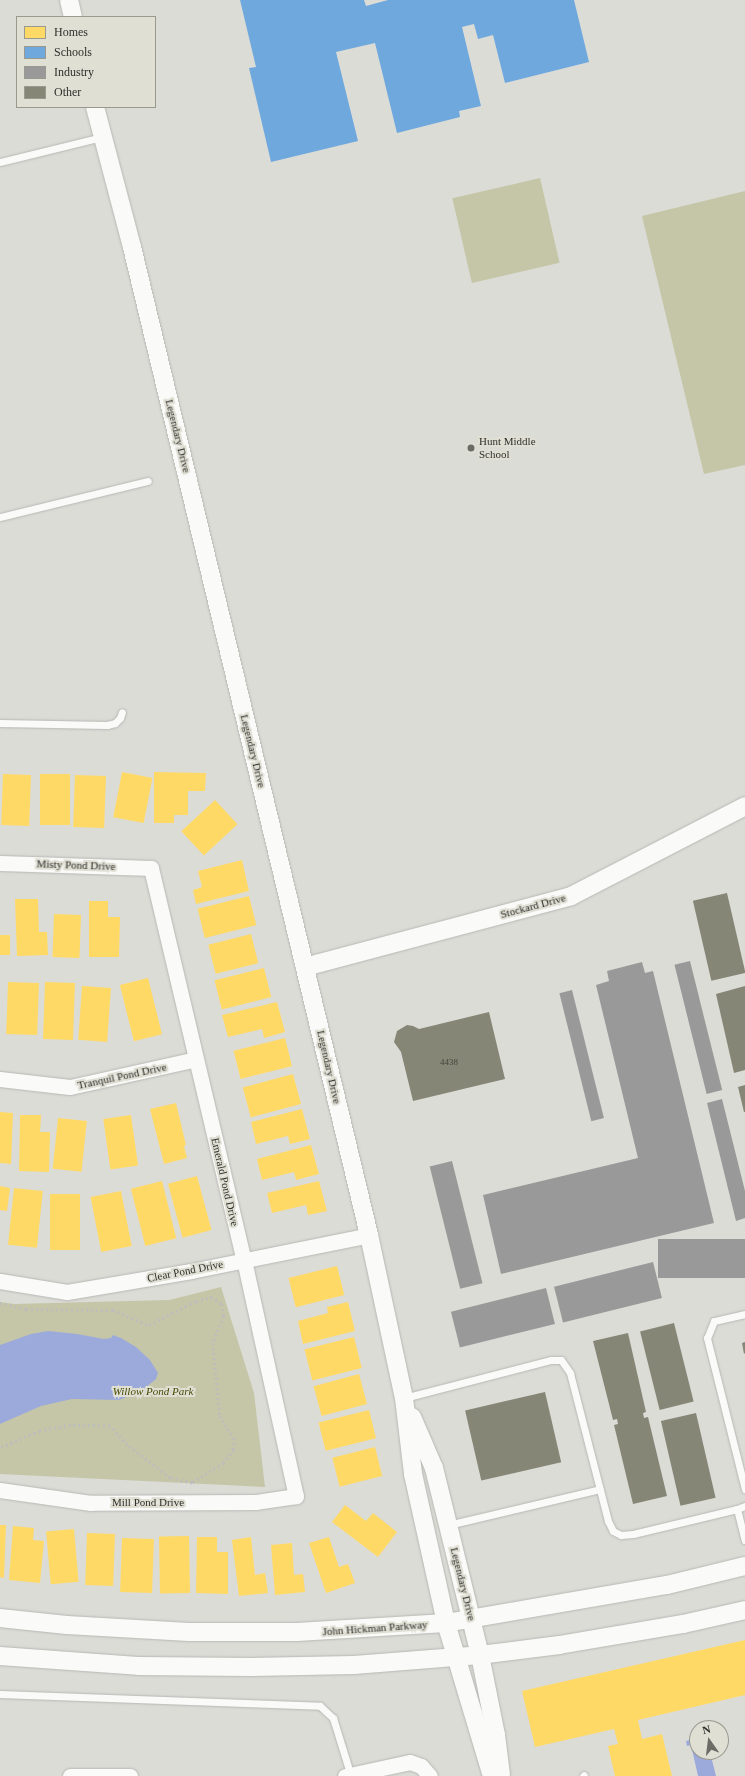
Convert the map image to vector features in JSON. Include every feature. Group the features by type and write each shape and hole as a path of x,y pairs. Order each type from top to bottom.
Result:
{"street":[{"path":"69,0 73,16"},
{"name":"Legendary Drive","path":"95,108 132,247 369,1235 404,1398 413,1474 446,1623 492,1776"},
{"name":"Stockard Drive","path":"305,967 571,896 745,806"},
{"name":"Misty Pond Drive","path":"0,863 151,868"},
{"name":"Emerald Pond Drive","path":"151,868 244,1260 296,1496"},
{"name":"Tranquil Pond Drive","path":"0,1079 70,1087 196,1059"},
{"name":"Clear Pond Drive","path":"0,1282 67,1292 191,1271 369,1235"},
{"name":"Legendary Drive","path":"404,1398 434,1468 480,1655 496,1735 501,1776"},
{"name":"Mill Pond Drive","path":"0,1490 91,1502 256,1502 296,1496"},
{"name":"John Hickman Parkway","path":"0,1618 67,1625 189,1632 297,1632 446,1623 667,1585 745,1566"},
{"path":"0,1656 138,1666 251,1667 354,1665 480,1655 559,1645 683,1624 745,1610"},
{"path":"349,1776 406,1762 426,1771"},
{"path":"70,1776 130,1776"}],"lane":[{"path":"0,162 102,137"},
{"path":"0,517 148,481"},
{"path":"0,723 107,725 115,723 120,718 122,712"},
{"path":"745,1314 714,1322 707,1338 745,1489"},
{"path":"404,1398 551,1360 561,1360 570,1373 608,1521 613,1531 621,1535 633,1534 745,1506"},
{"path":"448,1525 600,1488"},
{"path":"737,1508 745,1540"},
{"path":"0,1694 320,1706 333,1718 349,1776"}],"path":[{"path":"0,1302 26,1309 113,1310 148,1325 196,1301 211,1297 222,1304 224,1316 213,1343 220,1416 234,1438 234,1450 224,1463 192,1483 170,1478 127,1445 110,1426 71,1425 40,1431 0,1448"}],"green space":[{"path":"540,178 560,263 472,283 452,198"},
{"path":"745,191 745,465 704,474 642,216"},
{"name":"Willow Pond Park","path":"221,1287 254,1393 265,1487 0,1474 0,1302 14,1304 169,1300"}],"water":[{"path":"48,1331 104,1339 111,1338 113,1335 121,1338 136,1347 150,1360 158,1373 156,1379 140,1392 119,1400 72,1399 41,1406 0,1424 0,1345 31,1334"},
{"path":"689,1740 689,1746 687,1746 686,1741"},
{"path":"694,1760 712,1760 716,1776 698,1776"}],"building: Homes":[{"path":"122,772 152,778 144,823 113,817"},
{"path":"154,772 206,773 205,791 188,791 188,815 174,815 174,823 154,823"},
{"path":"3,774 31,775 29,826 1,825"},
{"path":"40,774 70,774 70,825 40,825"},
{"path":"75,775 106,776 104,828 73,827"},
{"path":"215,800 238,824 204,856 181,831"},
{"path":"242,860 249,891 196,904 193,890 202,887 198,871"},
{"path":"249,896 256,925 205,938 198,909"},
{"path":"15,899 38,899 39,932 47,932 48,955 17,956"},
{"path":"89,901 108,901 108,917 120,917 119,957 89,957"},
{"path":"54,914 81,915 79,958 52,957"},
{"path":"251,934 258,963 216,974 208,945"},
{"path":"0,935 10,935 10,955 0,955"},
{"path":"264,968 271,997 222,1009 215,980"},
{"path":"148,978 162,1034 134,1041 120,985"},
{"path":"8,982 39,983 37,1035 6,1034"},
{"path":"45,982 75,983 73,1040 43,1039"},
{"path":"82,986 111,988 107,1042 78,1040"},
{"path":"277,1002 285,1032 264,1038 262,1029 228,1037 222,1015"},
{"path":"285,1038 292,1066 241,1079 234,1051"},
{"path":"293,1074 301,1104 251,1117 243,1087"},
{"path":"176,1103 186,1145 184,1146 187,1158 164,1164 150,1109"},
{"path":"302,1109 310,1139 290,1144 288,1136 256,1144 251,1122"},
{"path":"0,1112 13,1113 11,1164 0,1163"},
{"path":"20,1115 41,1115 40,1132 50,1132 49,1172 19,1171"},
{"path":"131,1115 138,1166 110,1169 103,1119"},
{"path":"58,1118 87,1121 82,1172 53,1169"},
{"path":"311,1145 319,1174 296,1180 294,1172 262,1180 257,1159"},
{"path":"197,1176 211,1230 183,1238 168,1184"},
{"path":"162,1181 176,1238 145,1246 131,1189"},
{"path":"319,1181 327,1211 308,1215 306,1205 272,1213 267,1193"},
{"path":"0,1186 10,1188 7,1211 0,1210"},
{"path":"14,1188 43,1191 37,1248 8,1245"},
{"path":"121,1191 132,1246 101,1252 91,1197"},
{"path":"50,1194 80,1194 80,1250 50,1250"},
{"path":"337,1266 344,1295 296,1307 288,1278"},
{"path":"348,1302 355,1331 303,1344 298,1321 328,1313 327,1307"},
{"path":"354,1337 362,1368 312,1380 305,1349"},
{"path":"359,1374 367,1404 322,1416 314,1386"},
{"path":"369,1410 376,1438 326,1451 319,1423"},
{"path":"375,1447 382,1476 340,1487 332,1458"},
{"path":"345,1505 366,1521 373,1513 397,1532 378,1557 332,1522"},
{"path":"0,1525 6,1525 4,1578 0,1577"},
{"path":"13,1526 34,1528 33,1540 44,1541 40,1583 9,1580"},
{"path":"74,1529 79,1582 51,1584 46,1531"},
{"path":"87,1533 115,1534 113,1586 85,1585"},
{"path":"189,1536 190,1593 160,1594 159,1537"},
{"path":"197,1537 217,1537 217,1552 228,1552 228,1594 196,1593"},
{"path":"251,1537 255,1575 265,1573 268,1593 239,1596 232,1540"},
{"path":"329,1537 339,1567 348,1564 355,1583 326,1593 309,1543"},
{"path":"122,1538 154,1539 152,1593 120,1592"},
{"path":"292,1543 294,1575 303,1574 305,1592 275,1595 271,1545"},
{"path":"745,1640 745,1695 638,1720 642,1739 662,1734 672,1776 615,1776 608,1746 618,1744 614,1729 535,1747 522,1691"}],"building: Schools":[{"path":"240,0 364,0 366,6 388,0 574,0 589,62 505,83 493,35 478,39 474,24 462,27 481,106 459,111 460,117 397,133 375,43 336,52 358,141 271,162 249,68 256,67"}],"building: Industry":[{"path":"690,961 722,1090 707,1094 674,965"},
{"path":"642,962 645,973 653,971 714,1223 501,1274 483,1195 638,1158 596,985 609,981 607,971"},
{"path":"572,990 604,1118 591,1121 559,993"},
{"path":"722,1099 745,1191 745,1218 736,1221 707,1103"},
{"path":"452,1161 482,1283 460,1289 430,1167"},
{"path":"658,1239 745,1239 745,1278 658,1278"},
{"path":"653,1262 662,1298 563,1323 554,1287"},
{"path":"546,1288 555,1324 460,1348 451,1312"}],"building: Other":[{"path":"727,893 745,973 711,981 693,901"},
{"path":"745,986 745,1070 734,1073 716,994"},
{"path":"489,1012 505,1079 413,1101 401,1052 394,1042 397,1031 407,1025 419,1029"},
{"path":"745,1085 745,1112 744,1112 738,1087"},
{"path":"674,1323 694,1402 660,1410 640,1331"},
{"path":"628,1333 646,1412 643,1413 644,1418 648,1417 667,1496 633,1504 614,1425 618,1424 617,1419 613,1420 593,1341"},
{"path":"745,1342 745,1353 744,1354 742,1343"},
{"path":"545,1392 561,1462 481,1481 465,1410"},
{"path":"696,1413 716,1498 680,1506 661,1421"}],"place":[{"name":"Hunt Middle School","path":"471,448"}]}
